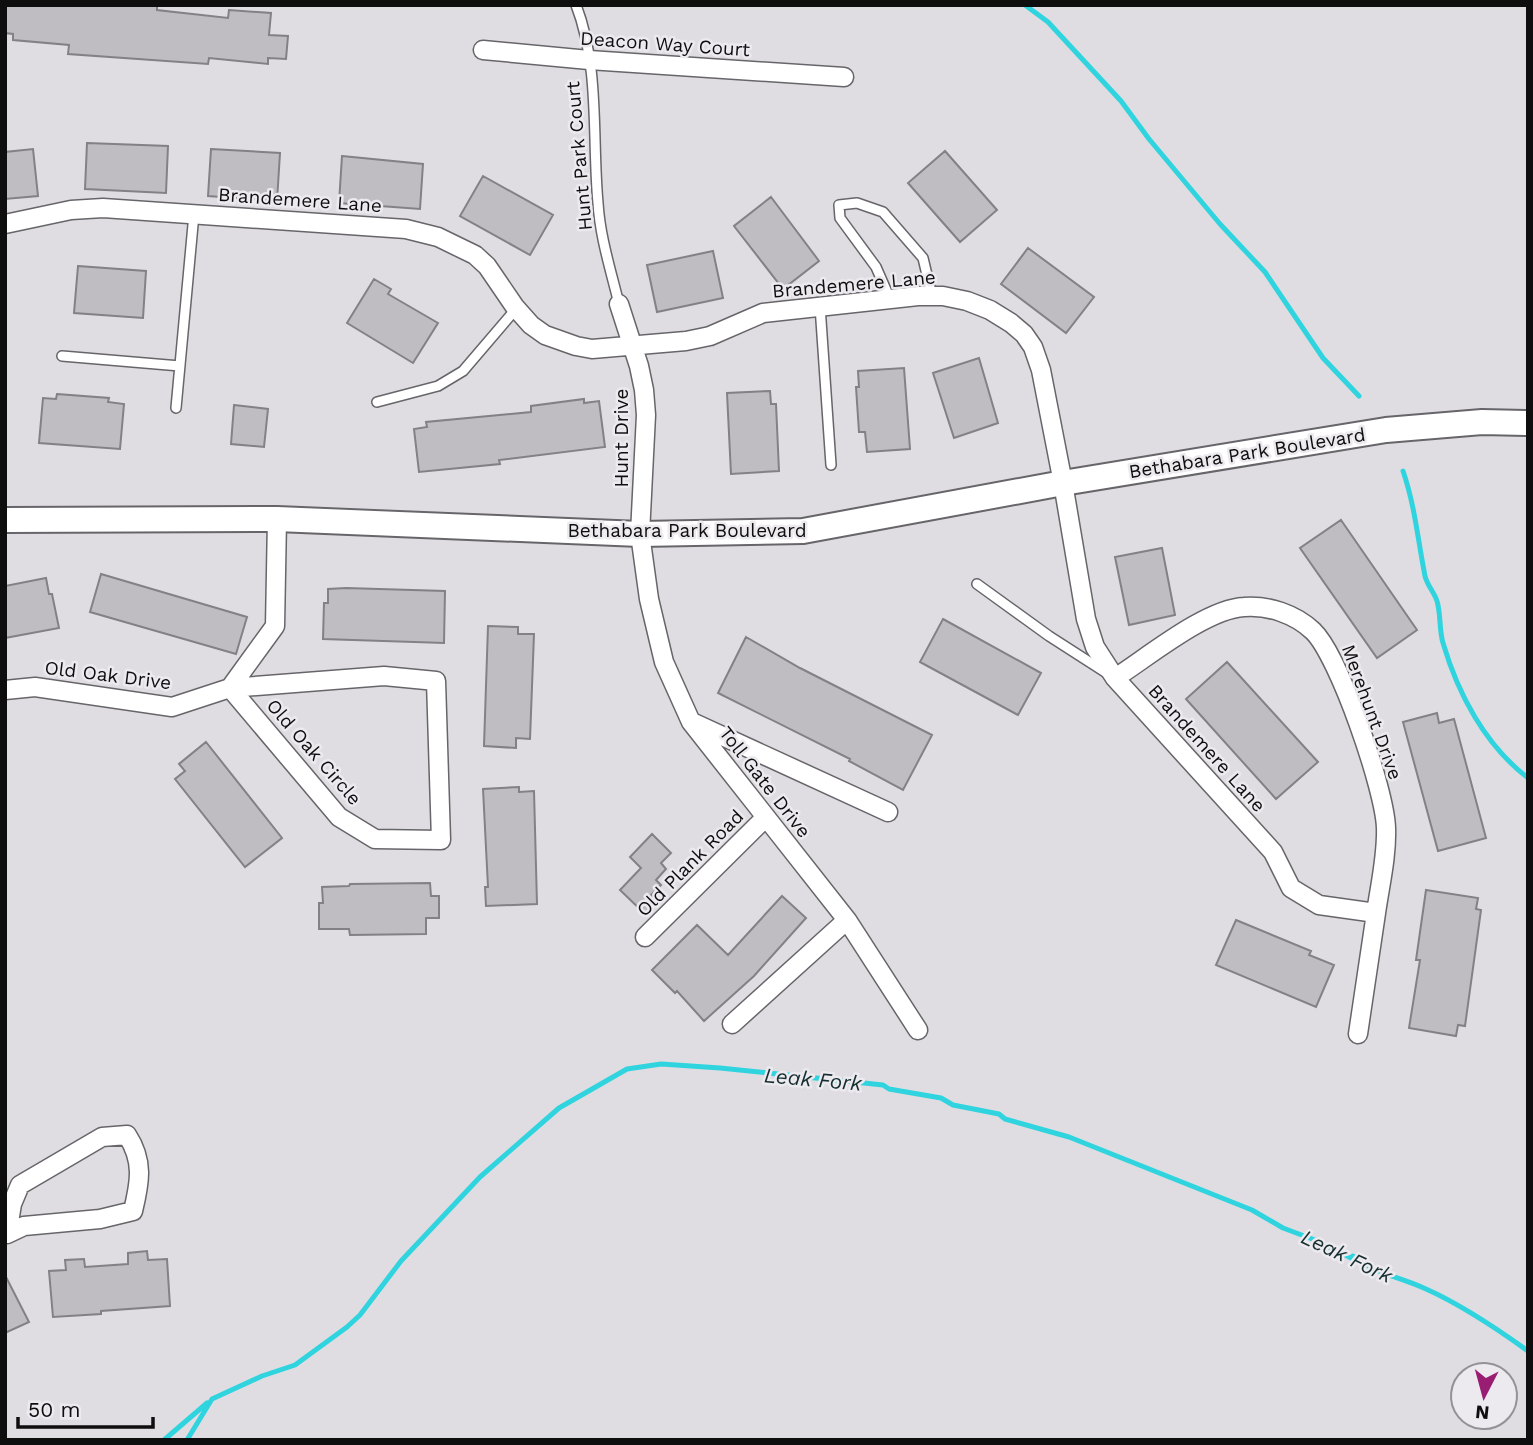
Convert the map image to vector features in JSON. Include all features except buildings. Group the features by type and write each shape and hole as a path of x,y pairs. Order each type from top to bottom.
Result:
{"street":[{"name":"Deacon Way Court","path":"483,50 844,77"},
{"name":"Brandemere Lane","path":"5,224 71,210 103,208 406,229 438,237 461,247 487,266 516,309 531,325 545,335 592,349 686,341 710,335 763,313 890,299 932,296 967,301 990,310 1024,334 1033,347 1041,370 1086,619 1095,647 1115,678 1273,852 1291,888 1319,905 1376,914"},
{"name":"Hunt Drive","path":"620,304 644,390 646,415 640,534"},
{"name":"Bethabara Park Boulevard","path":"5,520 276,519 640,534 803,531 1063,483 1386,430 1482,422 1528,423"},
{"path":"230,688 275,626 276,519"},
{"name":"Toll Gate Drive","path":"640,534 649,599 664,662 691,722 847,920 918,1030"},
{"name":"Merehunt Drive","path":"1115,678 1219,612 1244,607 1268,608 1284,613 1312,630 1323,642 1370,756 1383,804 1386,828 1384,860 1358,1034"},
{"name":"Old Oak Circle","path":"384,676 436,681 440,840 375,839 339,817 230,688 384,676"},
{"name":"Old Oak Drive","path":"5,690 35,687 172,707 230,688"},
{"path":"691,722 888,812"},
{"name":"Old Plank Road","path":"645,937 765,818"},
{"path":"732,1024 847,920"},
{"path":"127,1135 136,1149 140,1180 133,1211 100,1219 24,1226 6,1234 12,1204 20,1185 102,1137 127,1135"}],"lane":[{"name":"Hunt Park Court","path":"576,5 589,60 601,228 620,304"},
{"path":"890,299 876,267 840,218 839,205 857,203 883,212 923,258 932,296"},
{"path":"176,408 194,214"},
{"path":"820,306 831,465"},
{"path":"377,402 438,386 463,371 516,309"},
{"path":"62,356 180,366"},
{"path":"977,584 1049,636 1115,678"}],"waterway":[{"path":"1025,5 1048,22 1121,101 1220,224 1265,272 1323,358 1359,396"},
{"path":"1403,471 1425,576 1437,601 1442,638 1449,662 1465,699 1486,734 1528,778"},
{"name":"Leak Fork","path":"187,1440 212,1399 262,1376 295,1365 347,1327 360,1315 401,1261 480,1177 559,1108 627,1069 661,1064 883,1085 889,1089 941,1098 953,1105 999,1114 1005,1119 1069,1137 1252,1210 1283,1228 1426,1289 1478,1317 1528,1351"},
{"path":"164,1440 207,1403"}]}
